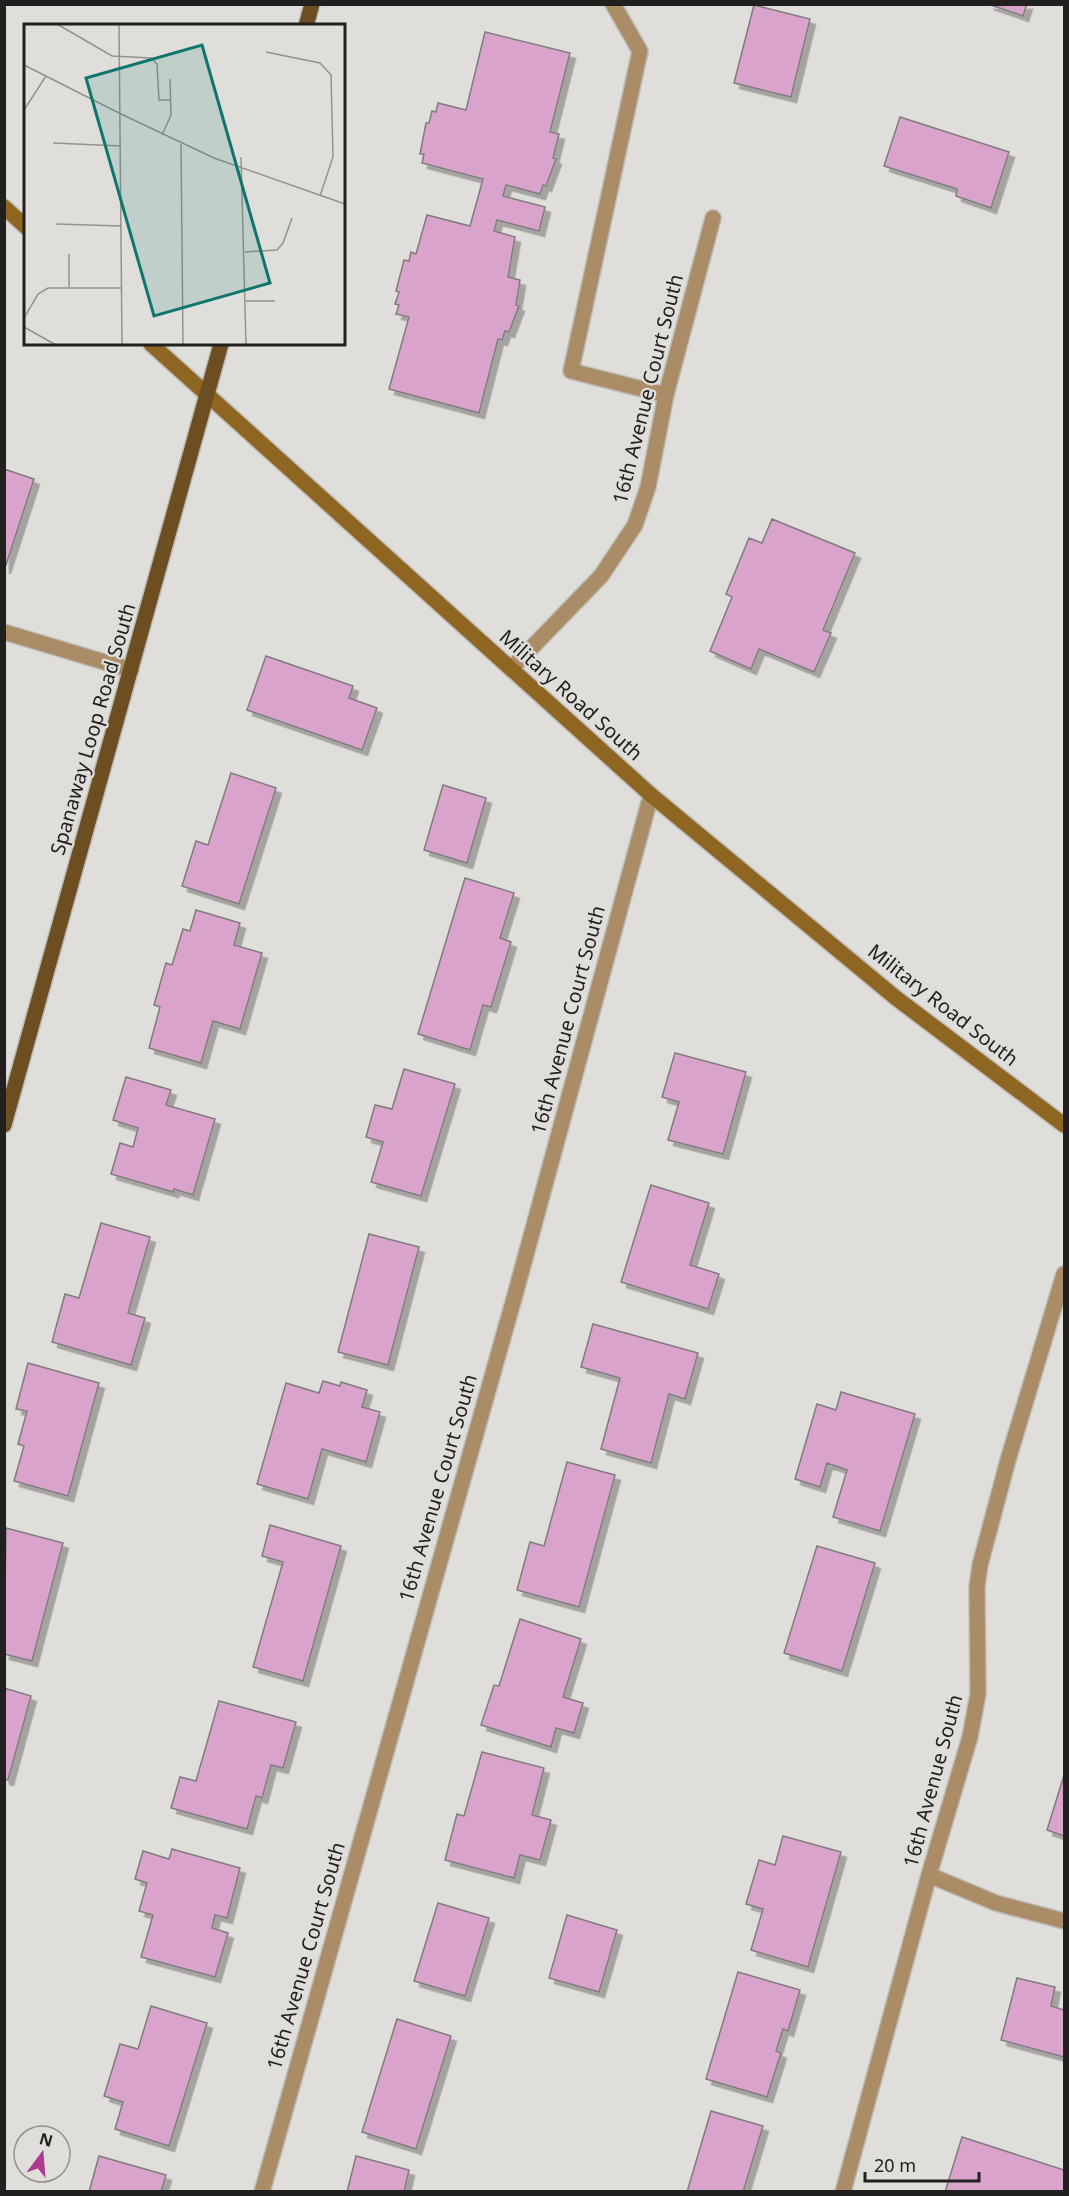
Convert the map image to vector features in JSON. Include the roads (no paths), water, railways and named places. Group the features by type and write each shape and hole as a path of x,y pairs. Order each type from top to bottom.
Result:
{"main road":[{"path":"307,24 312,4"},
{"path":"4,207 24,225"},
{"name":"Military Road South","path":"152,345 651,795 896,998 1065,1125"},
{"name":"Spanaway Loop Road South","path":"4,1125 221,345"}],"street":[{"path":"612,4 640,51 571,370 666,395"},
{"name":"16th Avenue Court South","path":"511,669 601,576 635,525 648,487 666,395 713,218"},
{"path":"4,632 131,670"},
{"name":"16th Avenue Court South","path":"262,2192 515,1295 651,795"},
{"name":"16th Avenue South","path":"843,2192 929,1875 970,1737 978,1694 977,1587 980,1565 1008,1460 1065,1274"},
{"path":"929,1875 996,1903 1065,1921"}]}
